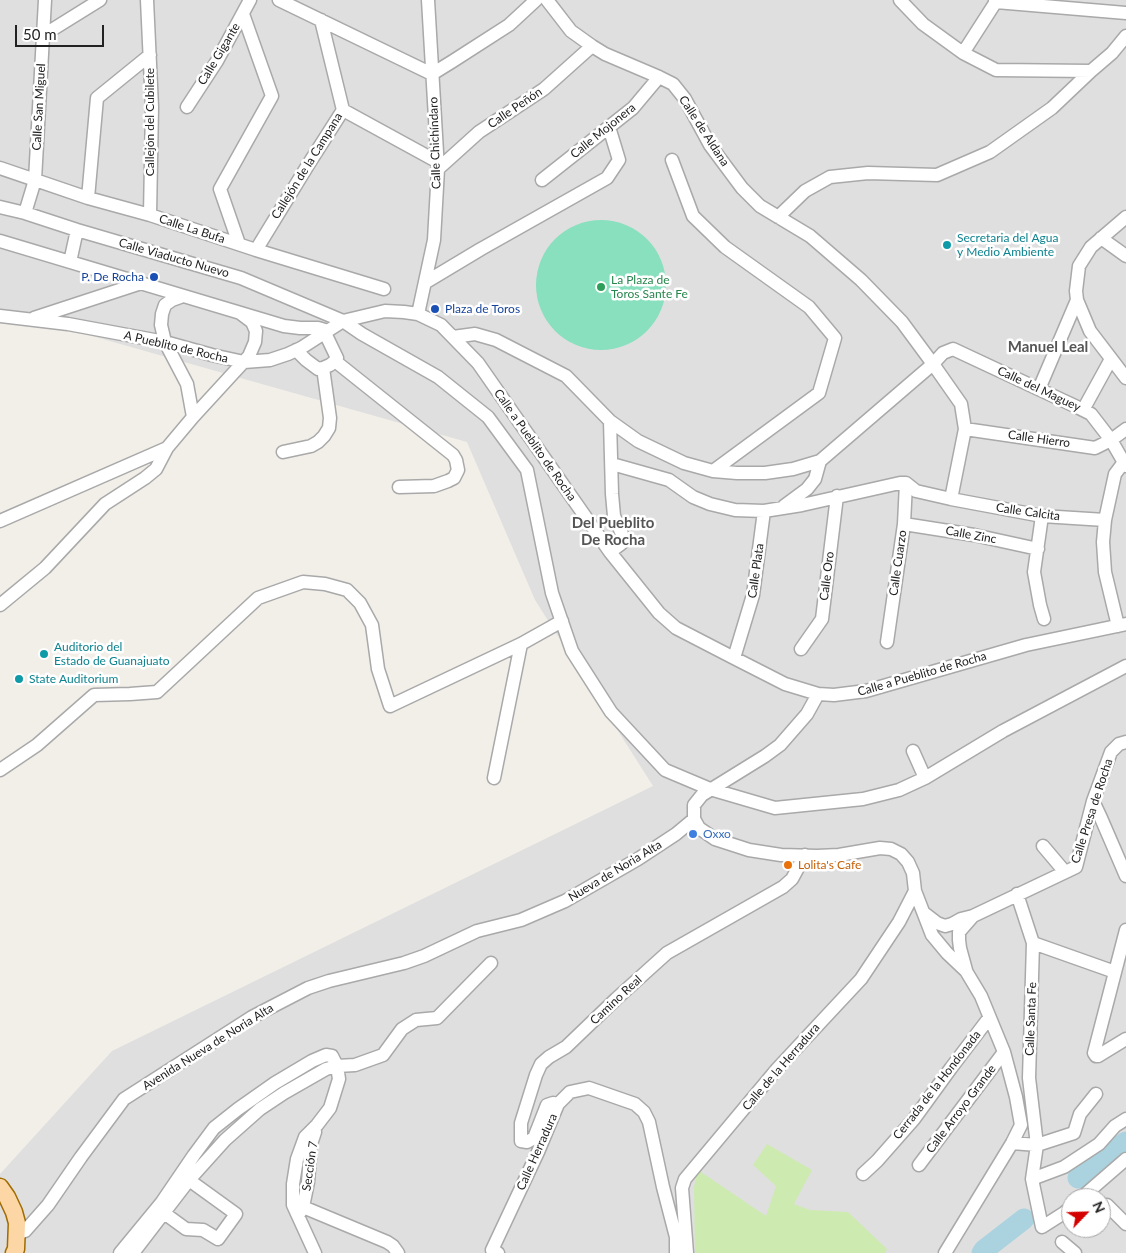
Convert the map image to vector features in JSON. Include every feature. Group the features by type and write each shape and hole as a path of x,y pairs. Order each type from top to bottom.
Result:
{"main road":[{"path":"0,1187 7,1197 17,1223 16,1249 14,1253"}],"street":[{"name":"Calle San Miguel","path":"25,213 35,180 45,0"},
{"path":"42,36 100,0"},
{"name":"Callejón del Cubilete","path":"147,0 152,106 150,215"},
{"name":"Calle Gigante","path":"187,107 217,60 250,0"},
{"path":"279,0 432,74 509,24 536,0"},
{"name":"Calle Chichíndaro","path":"418,314 434,240 438,165 428,0"},
{"name":"Calle de Aldana","path":"546,0 571,31 592,46 605,54 673,84 685,99 710,145 742,188 760,206 810,236 861,280 902,322 960,404 965,429 951,499"},
{"path":"900,0 923,24 963,53 996,70 1090,70"},
{"path":"963,53 996,0 1126,13"},
{"path":"239,244 220,189 272,96 243,14"},
{"name":"Callejón de la Campana","path":"256,250 343,110 321,20"},
{"path":"778,217 805,191 830,177 868,173 937,175 990,152 1044,115 1090,70 1112,53 1126,36"},
{"name":"Calle Peñón","path":"438,165 479,132 544,88 592,46"},
{"path":"88,198 96,98 150,55"},
{"name":"Calle Mojonera","path":"542,180 633,108 659,77"},
{"path":"343,110 438,165"},
{"path":"426,282 607,178 619,160 609,127"},
{"path":"672,160 693,216 726,247 809,307 834,338 819,393 713,471"},
{"name":"Calle La Bufa","path":"0,168 88,198 150,215 384,289"},
{"name":"Calle Viaducto Nuevo","path":"0,207 241,278 343,321 362,334 438,376 488,417 527,470 552,593 572,651 611,712 665,770 710,789 776,808 863,799 899,790 924,778 1003,731 1126,666"},
{"path":"1126,216 1091,247 1079,266 1076,291 1077,300 1090,331 1126,378"},
{"path":"70,262 77,230"},
{"path":"1101,238 1126,256"},
{"path":"0,241 284,326 318,328 326,332 337,358 324,368 318,369 296,350"},
{"path":"30,320 141,283"},
{"path":"183,296 165,305 161,324 165,342 187,384 194,417"},
{"path":"1039,389 1077,300"},
{"name":"Calle a Pueblito de Rocha","path":"343,321 385,311 418,314 441,325 478,363 610,552 659,613 676,628 785,684 818,694 834,696 866,691 1049,639 1122,625"},
{"path":"0,605 45,568 105,504 156,469 168,448 249,356 255,342 256,331 252,322 240,312"},
{"name":"A Pueblito de Rocha","path":"0,316 68,324 165,342 244,362 270,360 296,350 343,321"},
{"path":"452,337 475,334 496,340 566,376 610,421 638,441 684,463 713,471 737,473 766,473 820,462 933,364"},
{"name":"Calle del Maguey","path":"933,364 943,353 953,349 1091,414 1111,440 1125,464"},
{"path":"1111,358 1126,362"},
{"path":"1083,410 1111,358"},
{"path":"335,361 453,455 456,460 458,470 454,478 448,481 434,486 399,487"},
{"path":"283,452 311,446 324,436 329,428 330,418 324,368"},
{"path":"610,421 614,516 622,534 621,544 610,552"},
{"name":"Calle Hierro","path":"965,429 1095,448 1111,440 1126,429"},
{"path":"0,521 168,448"},
{"path":"782,507 807,489 814,479 820,462"},
{"path":"612,464 669,480 693,497 710,504 735,510 764,511 900,483 906,483 916,492 951,499"},
{"path":"1122,625 1105,572 1103,542 1105,520 1115,474 1125,464"},
{"name":"Calle Cuarzo","path":"887,642 904,524 906,483"},
{"name":"Calle Oro","path":"801,649 822,619 837,496"},
{"name":"Calle Calcita","path":"951,499 1042,516 1105,520"},
{"name":"Calle Plata","path":"734,658 753,595 764,511"},
{"path":"1042,516 1034,572 1044,618"},
{"name":"Calle Zinc","path":"904,524 974,535 1038,548"},
{"path":"0,770 37,745 94,695 157,692 258,598 303,582 325,584 347,590 360,603 372,625 378,669 390,706 521,644 562,621"},
{"path":"494,778 521,644"},
{"path":"818,694 807,714 780,745 702,795 694,805 694,819 699,828 715,840 749,850 781,855 839,855 868,850 891,849 901,854 908,862 913,873 915,891 932,935 947,953 966,970 981,996 1004,1052 1016,1097 1020,1125 1012,1143 946,1253"},
{"name":"Calle Presa de Rocha","path":"924,913 937,923 945,926 952,924 973,916 1076,867 1092,801 1111,752 1119,744 1126,742"},
{"path":"913,751 924,778"},
{"path":"1092,801 1126,876"},
{"name":"Nueva de Noria Alta","path":"532,916 565,901 638,859 676,834 694,819"},
{"path":"1043,846 1065,872"},
{"name":"Camino Real","path":"558,1104 547,1105 534,1138 527,1142 520,1141 521,1123 541,1064 566,1047 667,953 783,887 792,879 805,855"},
{"name":"Calle de la Herradura","path":"687,1253 682,1188 685,1179 777,1069 861,979 899,922 915,891"},
{"name":"Calle Santa Fe","path":"1017,894 1033,943 1029,1078 1037,1145 1032,1179"},
{"name":"Avenida Nueva de Noria Alta","path":"17,1234 25,1231 48,1205 124,1099 252,1017 308,988 329,980 404,964 477,931 532,916"},
{"name":"Calle Presa de Rocha","path":"966,970 958,940 959,932 973,916"},
{"path":"1126,930 1094,1053 1098,1056 1126,1039"},
{"path":"1033,943 1115,972"},
{"path":"133,1253 189,1180 225,1140 260,1109 326,1069 355,1065 383,1055 402,1029 416,1020 437,1018 490,964"},
{"name":"Cerrada de la Hondonada","path":"863,1174 914,1119 989,1018"},
{"name":"Calle Arroyo Grande","path":"918,1165 1004,1052"},
{"path":"120,1253 162,1202 214,1128 275,1083 312,1062 326,1055 332,1056 337,1066"},
{"name":"Sección 7","path":"298,1209 293,1184 297,1159 305,1137 330,1108 339,1080 337,1066"},
{"name":"Calle Herradura","path":"498,1253 492,1250 538,1152 558,1104 570,1092 589,1088 635,1104 644,1112 649,1122 676,1237 676,1253"},
{"path":"1012,1143 1037,1145 1074,1133 1080,1114 1096,1094"},
{"path":"1061,1215 1042,1227 1032,1179 1064,1167 1099,1144 1116,1126 1126,1119"},
{"path":"1093,1188 1126,1159"},
{"path":"164,1213 186,1229 203,1230 218,1239 236,1214 189,1180"},
{"path":"298,1209 315,1253"},
{"path":"298,1209 387,1242 398,1253"},
{"path":"1111,1210 1126,1224"},
{"path":"1062,1242 1075,1253"}],"shaded area":[{"path":"0,0 1126,0 1126,1253 0,1253 0,1174 112,1051 653,786 535,600 467,442 0,310"}],"green space":[{"name":"La Plaza de Toros Sante Fe","path":"601,220 626,225 647,239 661,260 666,285 661,310 647,331 626,345 601,350 576,345 555,331 541,310 536,285 541,260 555,239 576,225"},
{"path":"767,1144 812,1170 794,1204 810,1210 848,1212 887,1249 885,1253 695,1253 694,1187 698,1170 766,1216 776,1186 753,1165"}],"waterway":[{"path":"1078,1178 1126,1142"},
{"path":"982,1253 1024,1219"}],"place":[{"name":"Secretaria del Agua y Medio Ambiente","path":"947,245"},
{"name":"P. De Rocha","path":"154,277"},
{"name":"La Plaza de Toros Sante Fe","path":"601,287"},
{"name":"Plaza de Toros","path":"435,309"},
{"name":"Auditorio del Estado de Guanajuato","path":"44,654"},
{"name":"State Auditorium","path":"19,679"},
{"name":"Oxxo","path":"693,834"},
{"name":"Lolita's Cafe","path":"788,865"}],"district":[{"name":"Manuel Leal","path":"1048,347"},
{"name":"Del Pueblito De Rocha","path":"613,532"}]}
